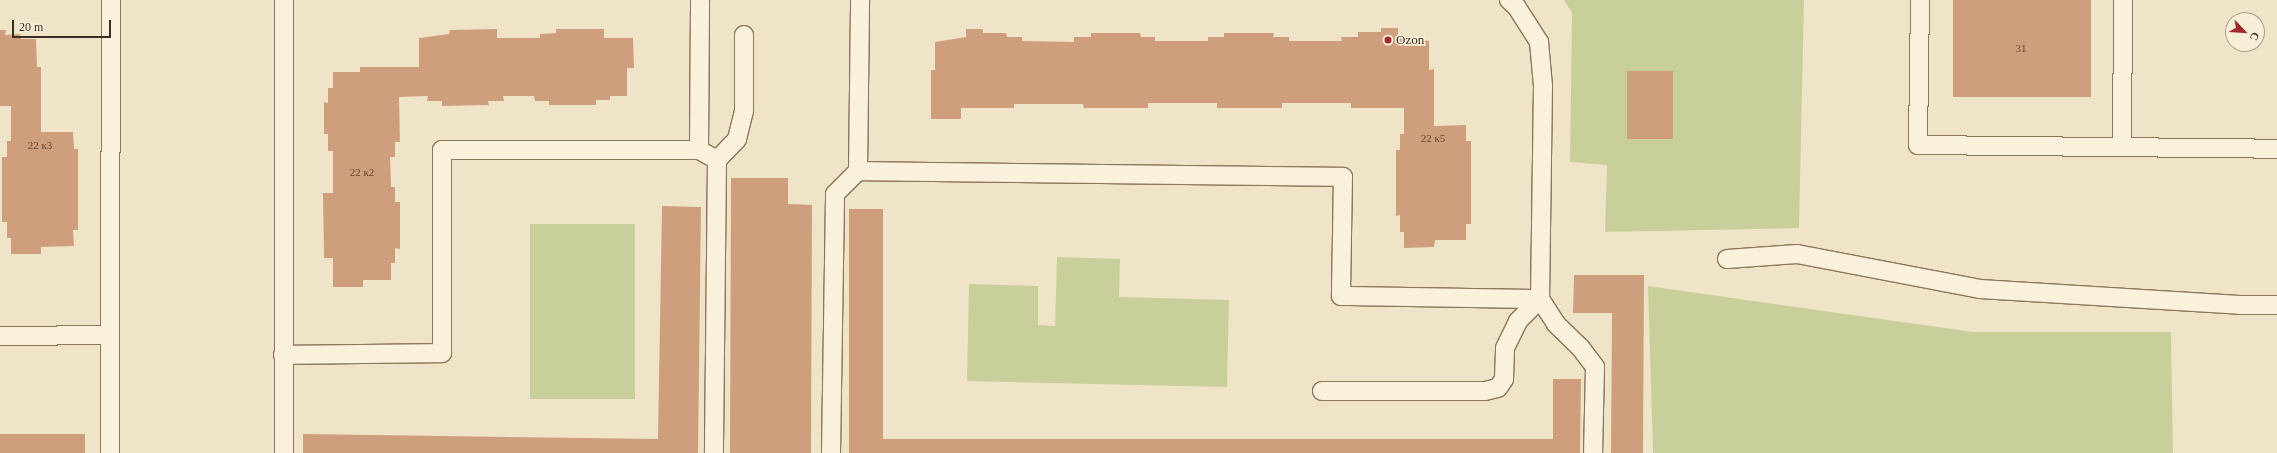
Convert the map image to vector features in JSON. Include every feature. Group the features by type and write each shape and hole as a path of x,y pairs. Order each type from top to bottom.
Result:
{"lane":[{"path":"110,453 109,335 111,0"},
{"path":"284,0 284,453"},
{"path":"699,150 700,0"},
{"path":"831,453 836,194 858,171 860,0"},
{"path":"1509,0 1516,6 1539,42 1543,86 1540,299 1556,324 1580,347 1595,367 1593,453"},
{"path":"1920,0 1918,145 2277,149"},
{"path":"2122,147 2123,0"},
{"path":"714,453 717,160 737,139 744,111 744,35"},
{"path":"283,355 442,353 442,150 699,150 717,160"},
{"path":"858,171 1343,177 1341,296 1540,299"},
{"path":"1727,259 1797,254 1980,289 2240,306 2277,305"},
{"path":"1322,391 1485,391 1498,388 1504,379 1506,348 1515,328 1540,299"},
{"path":"0,336 109,335"}],"green space":[{"path":"1564,0 1804,0 1799,228 1605,232 1607,165 1570,162 1572,13"},
{"path":"530,224 635,224 635,399 530,399"},
{"path":"1057,257 1120,259 1119,297 1229,300 1227,387 967,381 969,284 1038,286 1038,325 1055,326"},
{"path":"1648,286 1973,332 2171,332 2173,453 1653,453"}],"building":[{"path":"1953,0 2091,0 2091,97 1953,97"},
{"path":"1381,28 1398,28 1398,37 1429,41 1429,70 1434,69 1434,126 1466,125 1466,141 1471,141 1471,224 1466,224 1466,240 1435,240 1434,247 1404,248 1404,232 1400,232 1400,215 1396,216 1396,150 1400,150 1400,134 1404,134 1404,108 1351,108 1351,103 1282,103 1282,108 1217,108 1217,103 1148,103 1148,108 1084,108 1083,104 1014,104 1014,108 961,108 961,119 931,119 931,70 935,70 935,42 966,37 966,29 983,29 983,33 1006,33 1007,37 1022,37 1022,41 1074,42 1074,37 1091,37 1091,33 1140,33 1141,37 1155,37 1155,41 1208,41 1208,37 1224,37 1224,33 1274,33 1273,37 1289,37 1289,41 1342,41 1341,37 1358,37 1358,32 1381,32"},
{"path":"497,29 497,38 540,38 540,34 556,33 556,29 604,29 604,38 633,38 634,68 627,68 627,96 610,96 610,100 596,100 596,105 549,105 549,101 535,101 534,96 503,96 504,101 488,101 489,105 442,106 442,101 427,101 428,96 399,97 400,142 395,142 395,157 390,157 391,187 395,187 395,202 400,202 400,249 395,248 395,263 391,263 391,280 363,280 363,287 333,287 333,258 324,258 323,193 333,193 333,151 328,151 328,134 324,134 324,102 328,103 328,88 333,88 333,72 360,72 360,67 419,67 419,38 449,34 450,30"},
{"path":"0,30 6,30 5,35 20,34 21,39 36,39 37,67 41,67 41,132 73,132 74,149 78,149 78,230 73,230 74,246 41,247 41,254 11,254 11,238 7,238 7,222 2,222 2,157 7,157 7,141 11,141 11,106 0,106"},
{"path":"1627,71 1673,71 1673,139 1627,139"},
{"path":"731,178 788,178 788,204 812,205 811,453 730,453"},
{"path":"662,206 701,207 698,453 303,453 303,434 658,439"},
{"path":"849,209 883,209 883,439 1553,439 1553,379 1581,379 1580,453 849,453"},
{"path":"1574,275 1644,275 1643,453 1611,453 1612,313 1573,313"},
{"path":"0,434 85,434 85,453 0,453"}],"place":[{"name":"Ozon","path":"1388,40"}]}
